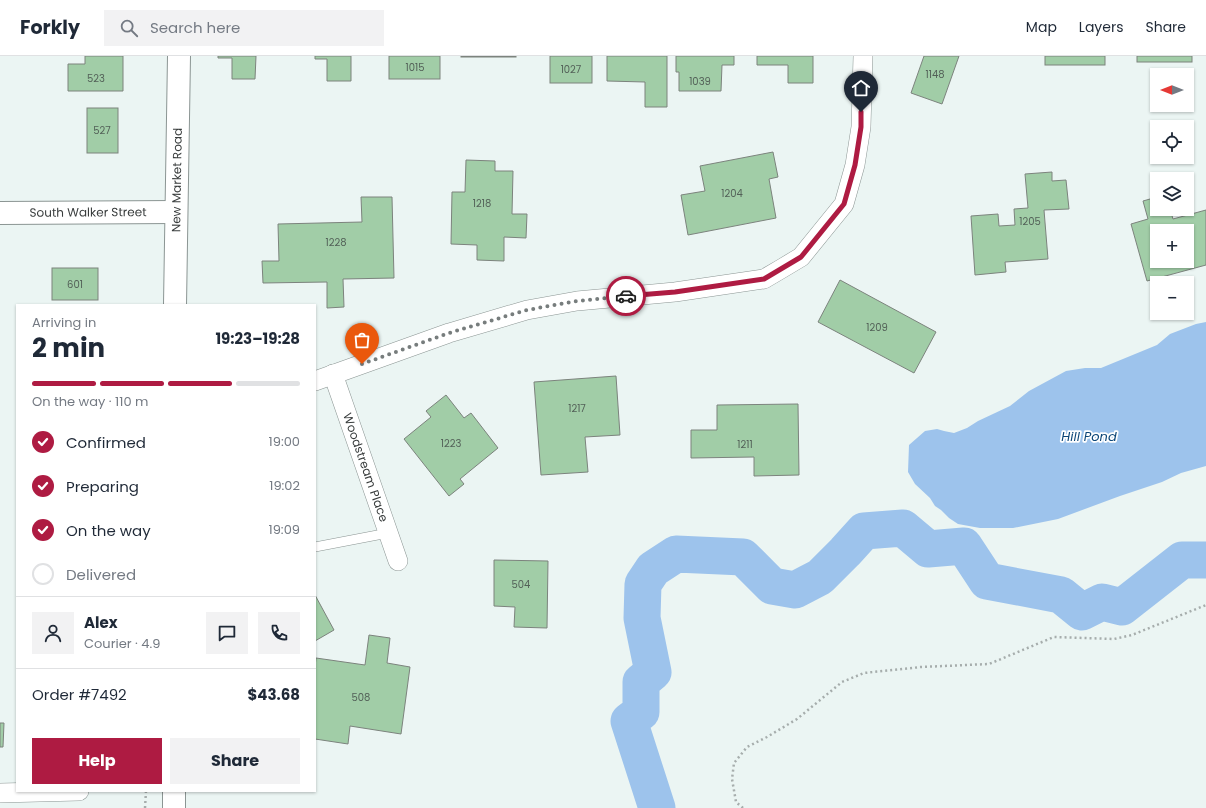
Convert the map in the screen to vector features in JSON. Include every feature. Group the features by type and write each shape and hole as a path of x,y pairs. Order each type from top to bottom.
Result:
{"street":[{"name":"New Market Road","path":"175,304 179,56"},
{"path":"316,381 449,333 527,310 577,301 675,292 764,279 781,269 801,257 844,204 855,165 861,127 863,56"},
{"name":"South Walker Street","path":"0,213 176,212"},
{"name":"Woodstream Place","path":"333,374 398,561"},
{"path":"0,793 40,792"},
{"path":"174,792 174,808"}],"lane":[{"path":"316,547 388,533"}],"path":[{"path":"743,808 736,802 732,779 734,763 747,747 767,737 796,719 842,682 864,673 920,667 989,664 1054,637 1114,639 1145,630 1206,605"},
{"path":"145,808 146,792"}],"water":[{"name":"Hill Pond","path":"1206,322 1206,466 1181,473 1162,482 1058,519 1013,528 980,528 958,524 935,506 930,498 915,484 908,472 909,445 925,431 937,429 954,433 967,428 978,421 1010,406 1029,391 1066,371 1085,368 1101,368 1157,345 1170,334 1196,324"}],"building":[{"path":"85,56 123,56 123,91 68,91 68,64 85,64"},
{"path":"218,56 256,56 255,79 232,79 232,58 218,58"},
{"path":"315,56 351,56 351,81 327,81 327,59 315,59"},
{"path":"389,56 440,56 440,79 389,79"},
{"path":"516,56 516,57 461,57"},
{"path":"550,56 592,56 592,83 550,83"},
{"path":"607,56 667,56 667,107 645,107 645,82 607,81"},
{"path":"676,56 734,56 734,65 722,65 721,91 679,91 679,72 676,72"},
{"path":"757,56 813,56 813,83 788,83 788,65 757,65"},
{"path":"924,56 959,56 942,104 911,93"},
{"path":"1045,56 1105,56 1105,65 1045,65"},
{"path":"1137,56 1192,56 1192,62 1137,62"},
{"path":"87,108 118,108 118,153 87,153"},
{"path":"773,152 778,177 769,179 776,218 688,235 681,195 705,191 700,166"},
{"path":"466,160 495,161 495,171 513,171 512,214 527,214 526,238 504,237 504,261 477,260 477,245 451,244 452,192 465,192"},
{"path":"1052,172 1052,181 1066,180 1069,209 1044,210 1048,259 1005,262 1006,272 975,275 971,216 998,214 999,226 1015,225 1014,209 1028,208 1025,174"},
{"path":"361,197 392,197 394,278 343,279 344,307 327,308 327,282 263,283 262,261 279,261 278,224 362,222"},
{"path":"1150,199 1150,216 1172,216 1173,219 1184,216 1194,216 1194,213 1206,210 1206,265 1165,276 1150,276 1150,280 1147,281 1131,224 1148,219 1143,201"},
{"path":"52,268 98,268 98,300 52,300"},
{"path":"840,280 936,332 914,373 818,322"},
{"path":"616,376 620,435 585,437 588,472 541,475 534,382"},
{"path":"446,395 464,418 471,413 498,448 460,479 464,484 449,496 404,439 431,417 426,411"},
{"path":"798,404 799,475 754,476 754,457 691,458 691,430 717,430 717,405"},
{"path":"494,560 548,561 547,628 514,627 515,607 494,606"},
{"path":"316,597 334,630 316,640"},
{"path":"369,635 390,638 387,663 410,667 401,734 350,726 348,744 316,739 316,658 365,665"},
{"path":"0,723 4,723 3,747 0,747"}],"waterway":[{"path":"657,808 629,721 641,712 641,682 653,672 642,618 643,584 653,569 676,554 743,557 772,586 795,590 820,577 864,531 903,528 928,549 964,546 987,581 1061,595 1082,612 1102,602 1122,607 1182,560 1206,560"}],"way so far":[{"path":"362,364 449,333 527,310 577,301 626,296"}],"route":[{"path":"626,296 675,292 764,279 801,257 844,204 855,165 861,127 861,112"}]}
